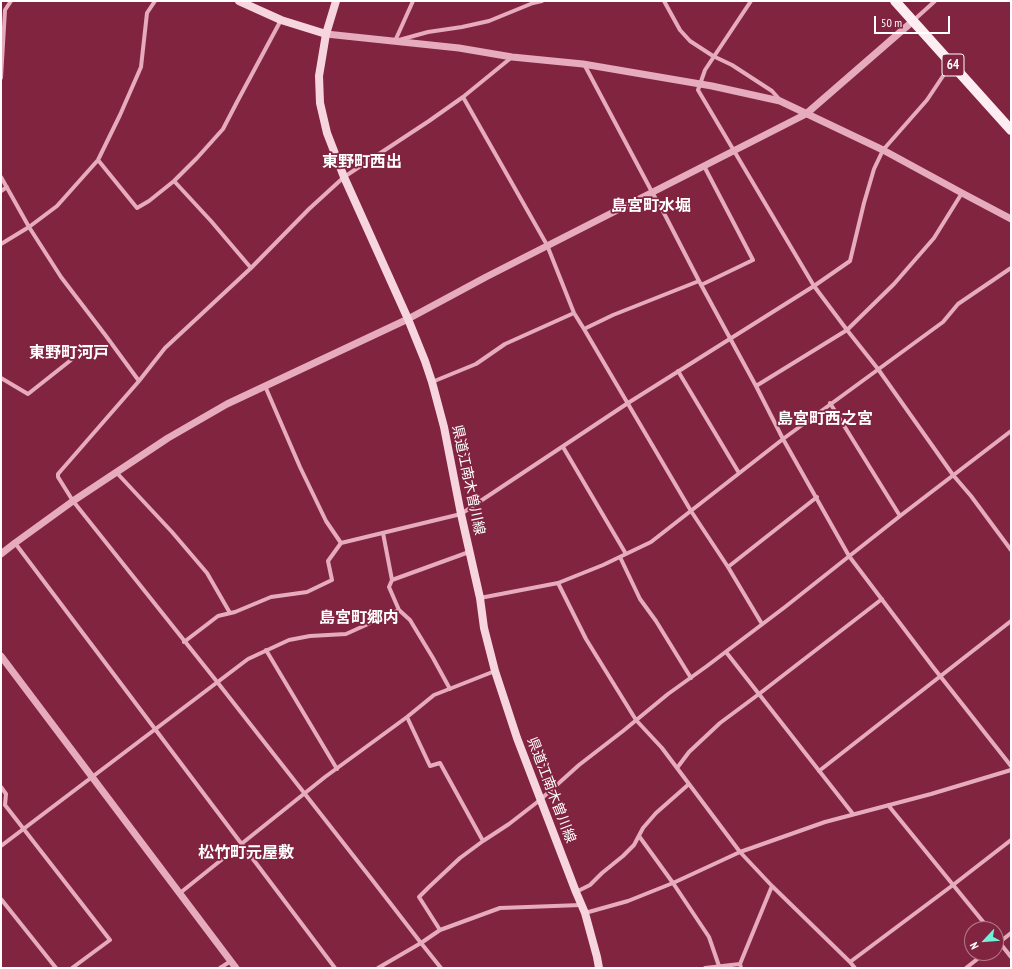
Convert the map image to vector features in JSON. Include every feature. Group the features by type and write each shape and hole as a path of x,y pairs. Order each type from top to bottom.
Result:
{"main road":[{"path":"239,1 256,5 281,20 326,34"},
{"name":"県道江南木曽川線","path":"336,1 326,34 319,76 320,104 327,134 344,177 408,319 432,382 444,427 461,514 480,598 484,628 495,671 517,738 540,800 585,913 599,968"},
{"name":"64","path":"896,1 1011,130"}],"street":[{"path":"1,78 3,10 11,1"},
{"path":"1,244 29,227 57,206 98,160 141,67 148,14 156,1"},
{"path":"394,41 413,1"},
{"path":"394,41 428,32 489,21 533,3 542,1"},
{"path":"664,1 680,30 690,41 713,56 732,65 772,91 780,101"},
{"path":"752,1 713,56 705,70 698,90 814,286 878,369 953,475 971,496 1011,550"},
{"path":"1,554 73,501 116,472 168,438 227,404 408,319 486,277 806,114 935,1"},
{"path":"98,160 137,208 149,201 174,181 223,129 281,20"},
{"path":"326,34 459,48 512,57 584,64 700,84 780,101 884,150 1011,218"},
{"path":"441,968 218,683 73,501 58,478 58,474 139,381 165,348 251,268 309,209 344,177 463,98 512,57"},
{"path":"584,64 783,439 850,556 940,676 1011,766"},
{"path":"184,642 218,616 272,597 307,592 332,580 328,561 341,543 461,514 628,403 814,286 850,261 864,202 874,169 884,150 927,100 952,64"},
{"path":"463,98 547,246 574,313 691,511 728,567 762,624"},
{"path":"701,285 753,260 704,166"},
{"path":"1,177 29,227 61,277 139,381"},
{"path":"174,181 251,268"},
{"path":"1,191 7,187"},
{"path":"756,386 847,330 894,284 934,238 962,193"},
{"path":"480,598 558,583 603,565 651,542 830,403 943,322 958,304 1011,268"},
{"path":"584,329 613,315 699,281"},
{"path":"432,382 476,364 505,344 574,313"},
{"path":"1,378 28,394 71,360"},
{"path":"678,371 739,473"},
{"path":"266,386 300,467 326,521 341,543"},
{"path":"830,403 900,516"},
{"path":"440,930 420,897 460,858 509,824 540,800 579,765 668,694 726,652 1011,431"},
{"path":"563,447 626,554"},
{"path":"116,472 172,532 207,573 230,613"},
{"path":"728,567 817,497"},
{"path":"383,533 392,580 389,587 399,610 410,620 450,689"},
{"path":"15,543 335,968"},
{"path":"392,580 469,552"},
{"path":"620,557 640,598 691,678"},
{"path":"558,583 586,639 636,720 662,748 740,852 772,886 855,968"},
{"path":"677,768 689,752 720,723 882,599"},
{"path":"1,846 248,659 290,640 310,636 346,634 399,610"},
{"path":"819,771 1011,621"},
{"path":"266,650 337,769"},
{"path":"726,652 853,814"},
{"path":"1,656 236,968"},
{"path":"180,893 304,794 434,695 495,671"},
{"path":"407,717 430,766 440,763 483,841"},
{"path":"585,913 628,901 673,883 740,852 825,822 931,794 1011,770"},
{"path":"576,892 590,885 623,856 634,845 643,828 656,813 689,784"},
{"path":"1,787 6,794 5,805 110,940 72,968"},
{"path":"888,805 982,921"},
{"path":"639,836 709,937 719,966"},
{"path":"850,962 1011,840"},
{"path":"705,968 740,966 772,886"},
{"path":"1,899 56,968"},
{"path":"378,968 440,930 500,908 581,905"},
{"path":"220,968 231,961"},
{"path":"966,968 975,961"}],"district":[{"name":"東野町西出","path":"362,162"},
{"name":"島宮町水堀","path":"651,206"},
{"name":"東野町河戸","path":"69,353"},
{"name":"島宮町西之宮","path":"825,419"},
{"name":"島宮町郷内","path":"359,618"},
{"name":"松竹町元屋敷","path":"246,853"}]}
